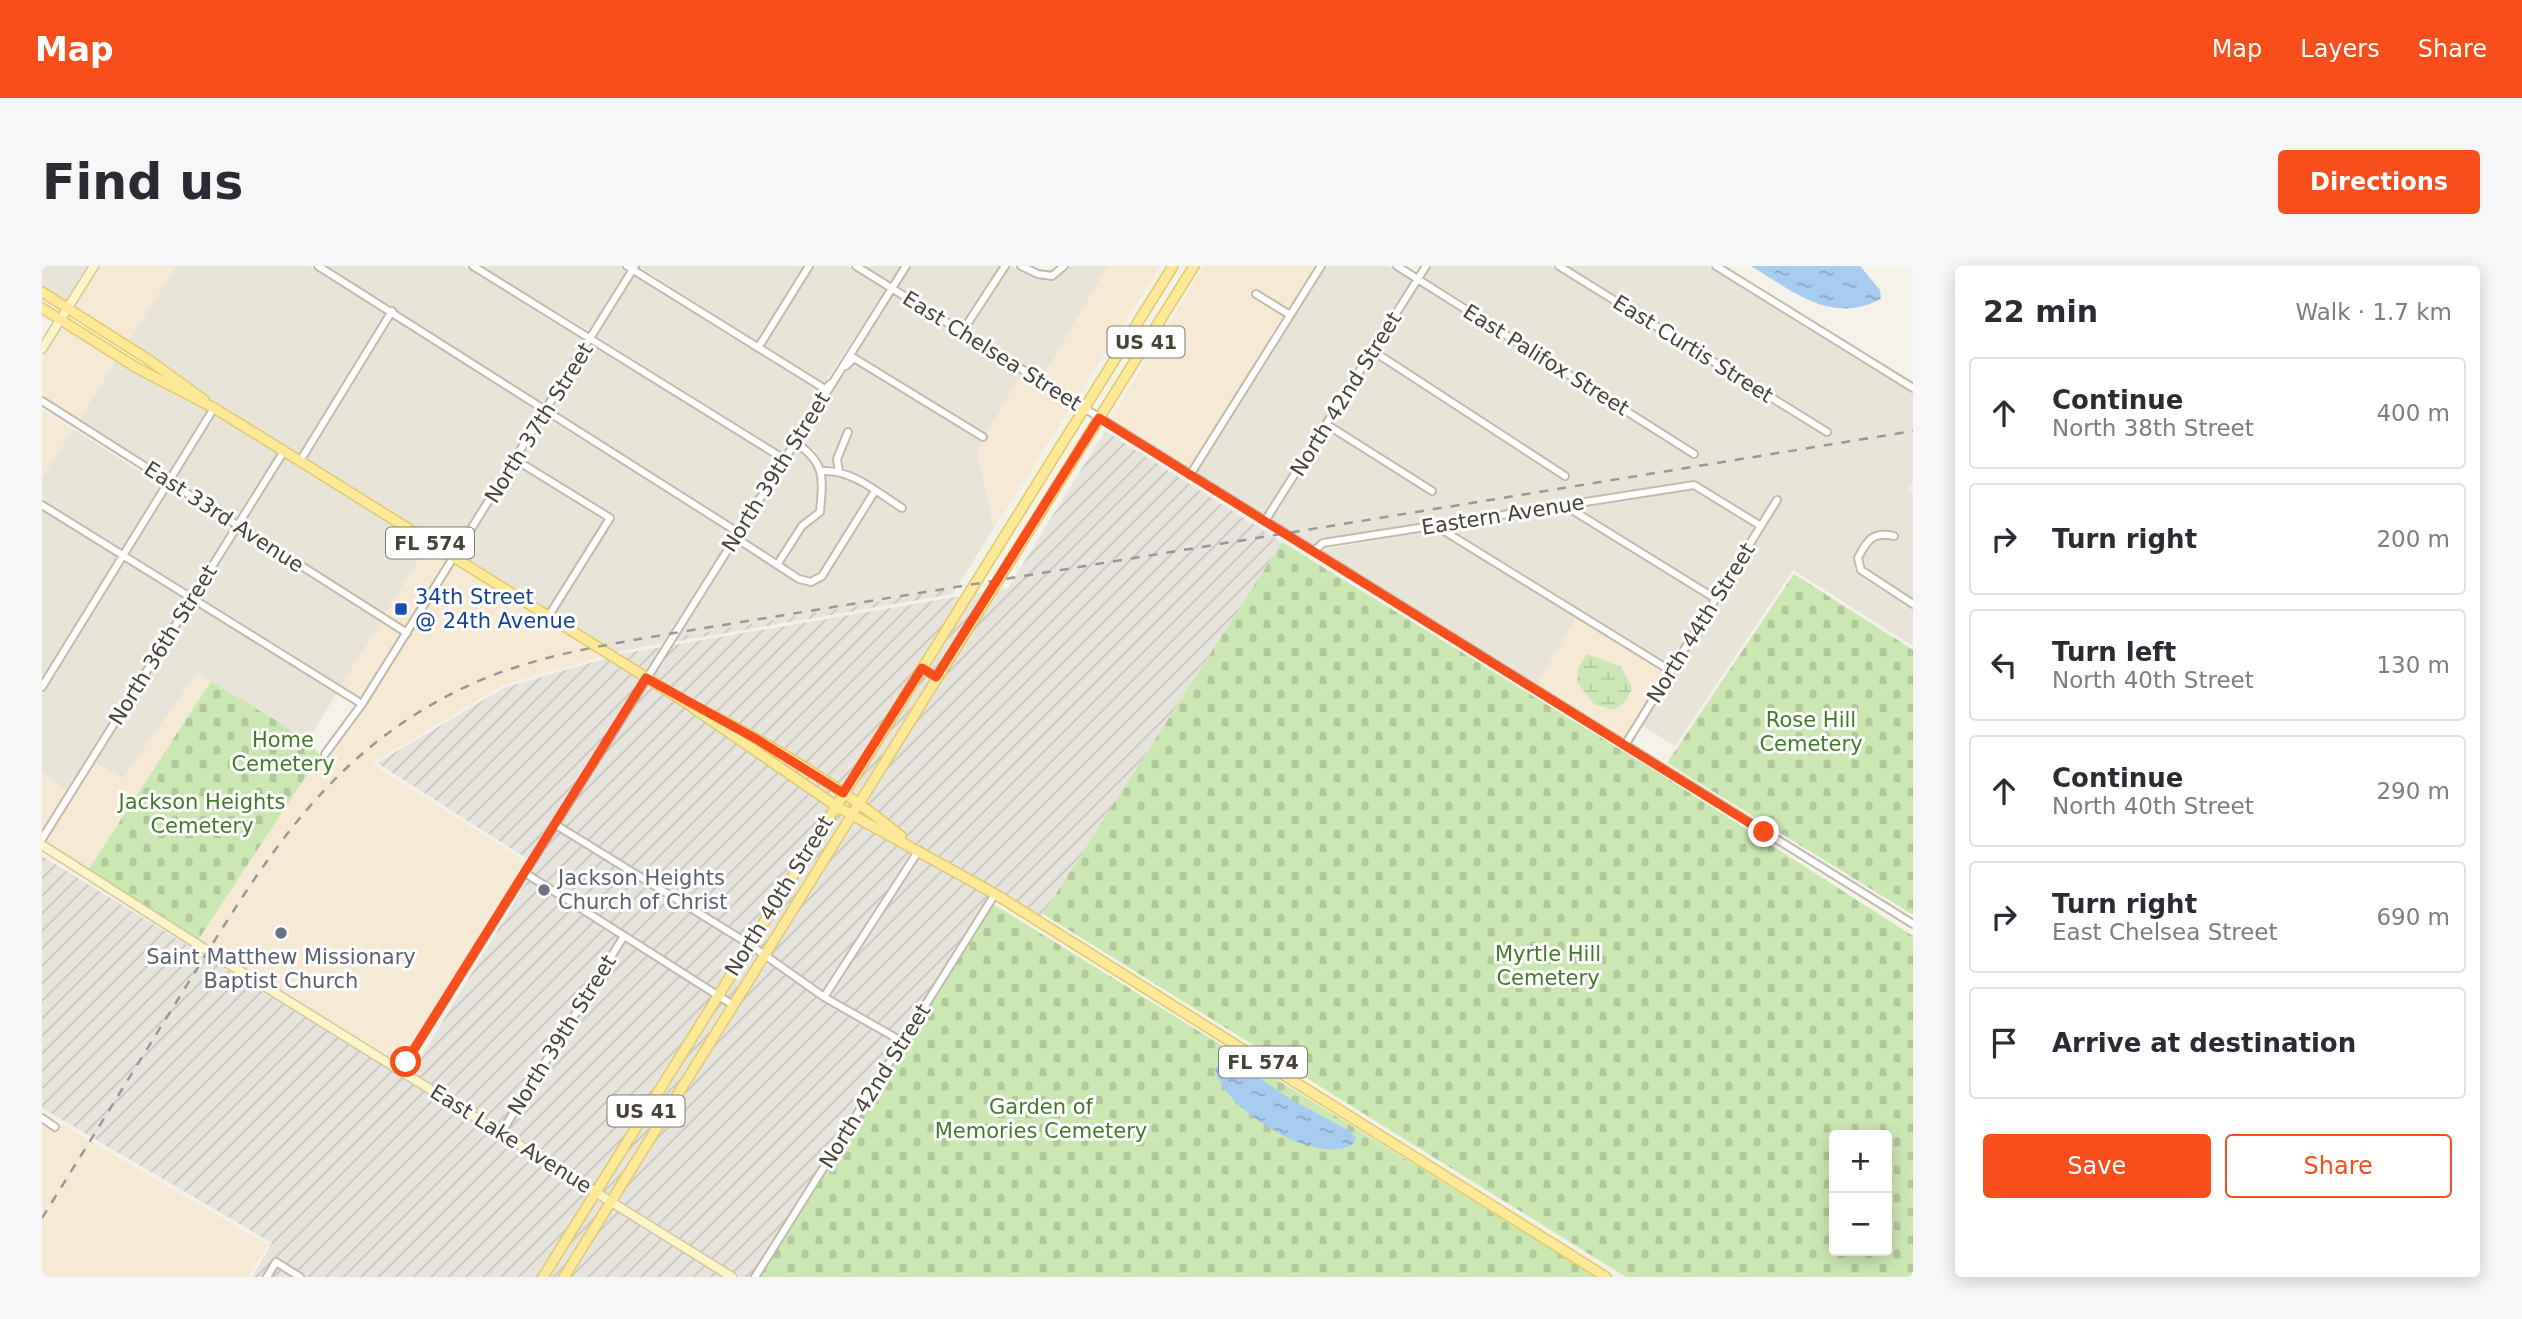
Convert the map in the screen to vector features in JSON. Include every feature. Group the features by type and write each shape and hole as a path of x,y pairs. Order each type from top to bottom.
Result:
{"main road":[{"name":"North 40th Street","path":"543,1277 1173,266"},
{"name":"North 40th Street","path":"564,1277 1194,266"},
{"name":"FL 574","path":"42,292 149,360 214,408 548,617 676,696 758,740 843,793 919,850"},
{"name":"FL 574","path":"42,308 181,393 214,408"},
{"name":"FL 574","path":"676,696 836,806 995,894 1605,1277"}],"street":[{"path":"42,349 94,266"},
{"path":"318,266 392,311 738,536 777,565 806,581 817,579 874,491"},
{"path":"473,266 784,459"},
{"path":"758,348 809,266"},
{"name":"East Chelsea Street","path":"856,266 1913,924"},
{"name":"North 39th Street","path":"401,1070 906,266"},
{"path":"962,332 1005,266"},
{"path":"1021,266 1038,274 1052,276 1064,266"},
{"path":"1190,475 1321,266"},
{"name":"East Palifox Street","path":"1397,266 1694,454"},
{"name":"North 42nd Street","path":"1265,521 1426,266"},
{"name":"East Curtis Street","path":"1559,266 1827,432"},
{"path":"632,267 825,389 854,358 983,437"},
{"name":"North 37th Street","path":"325,754 362,704 407,634 592,338 632,267"},
{"path":"1721,267 1913,388"},
{"path":"1256,294 1290,315"},
{"path":"1147,307 1163,316"},
{"path":"300,461 392,311"},
{"path":"1373,351 1565,476"},
{"name":"East 33rd Avenue","path":"42,401 407,634"},
{"path":"42,687 214,408"},
{"path":"1326,425 1432,491"},
{"path":"839,471 837,459 848,432"},
{"path":"777,565 803,526 820,512 822,471 812,454 796,442"},
{"name":"North 36th Street","path":"42,839 284,451"},
{"path":"516,460 610,518 548,617"},
{"path":"822,471 839,471 902,508"},
{"name":"Eastern Avenue","path":"1314,551 1323,543 1694,485 1761,526"},
{"name":"North 44th Street","path":"1625,746 1777,500"},
{"path":"42,505 362,704"},
{"path":"1564,505 1716,599"},
{"path":"1436,526 1671,671"},
{"path":"1007,530 1022,540"},
{"path":"1894,536 1880,533 1870,537 1858,558 1861,570 1913,604"},
{"path":"922,668 936,677"},
{"path":"556,825 749,944 824,997 902,1042"},
{"name":"East Lake Avenue","path":"42,845 732,1277"},
{"path":"824,997 919,850"},
{"path":"525,873 733,1005"},
{"name":"North 42nd Street","path":"755,1277 995,894"},
{"name":"North 39th Street","path":"501,1133 624,936"},
{"path":"657,1093 673,1102"},
{"path":"42,1118 55,1127"},
{"path":"267,1277 276,1262 300,1277"}],"shaded area":[{"path":"42,266 90,266 67,304 42,287"},
{"path":"99,266 176,266 128,342 74,308"},
{"path":"176,266 309,266 386,313 299,456 216,404 188,381 128,342"},
{"path":"326,266 464,266 586,340 545,406"},
{"path":"481,266 620,266 627,271 591,332"},
{"path":"639,266 805,266 757,342"},
{"path":"814,266 847,266 886,290 824,383 764,346"},
{"path":"864,266 902,266 891,283"},
{"path":"911,266 1000,266 961,327 898,287"},
{"path":"1009,266 1036,278 1051,280 1069,266 1108,266 1042,378 968,331"},
{"path":"1108,266 1160,266 1076,399 1042,378"},
{"path":"1204,266 1317,266 1289,309 1255,289 1251,296 1285,317 1189,469 1110,420"},
{"path":"1326,266 1388,266 1413,280 1264,515 1195,473"},
{"path":"1431,266 1551,266 1828,438 1832,430 1567,266 1707,266 1913,393 1913,484 1908,489 1913,493 1913,599 1870,572 1862,558 1872,541 1880,537 1896,540 1899,532 1881,529 1869,534 1854,559 1857,571 1865,580 1913,609 1913,646 1793,570 1675,746 1642,725 1782,499 1776,495 1760,521 1693,480 1323,539 1314,546 1271,519 1327,430 1434,497 1438,489 1332,423 1374,357 1566,481 1571,475 1379,349 1419,284 1695,459 1699,452 1424,277"},
{"path":"634,275 822,392 783,453 597,336"},
{"path":"893,294 1021,375 986,434 855,354"},
{"path":"393,317 540,413 453,552 306,460"},
{"path":"62,326 116,360 78,422 42,399 42,356"},
{"path":"593,344 779,460 738,527 552,410"},
{"path":"116,360 179,397 208,410 166,477 78,422"},
{"path":"855,363 982,442 977,450 994,528 956,588 676,637 737,544 797,582 812,585 825,578 876,496 904,514 908,506 843,467 844,449 853,429 846,427 836,447 834,466 824,467 815,450 801,440 842,376"},
{"path":"1021,375 1071,406 994,528 977,450"},
{"path":"42,410 73,429 42,478"},
{"path":"215,414 278,453 235,520 173,482"},
{"path":"547,418 734,534 663,643 614,653 554,615 616,517 522,458"},
{"path":"73,429 162,485 122,549 42,500 42,478"},
{"path":"1105,431 1282,542 1039,921 995,895 755,1277 252,1277 272,1243 42,1108 42,856 407,1080 537,865 377,763 504,688 621,654 1008,588"},
{"path":"796,448 809,457 818,473 816,511 800,524 777,559 741,537"},
{"path":"285,457 427,546 385,615 242,525"},
{"path":"517,465 605,520 547,611 460,556"},
{"path":"826,475 838,475 869,492 819,573 807,577 783,563 806,529 824,513"},
{"path":"168,489 230,528 191,592 128,554"},
{"path":"1693,490 1755,528 1715,593 1576,507"},
{"path":"1563,509 1710,601 1670,666 1448,528"},
{"path":"42,510 117,557 42,680"},
{"path":"1435,530 1576,618 1537,685 1321,550"},
{"path":"237,532 381,622 341,686 197,597"},
{"path":"427,546 449,560 406,628 385,615"},
{"path":"124,561 186,600 67,791 42,772 42,695"},
{"path":"455,564 603,656 503,685 374,762 375,766 528,863 400,1064 198,940 320,755 326,759 364,709"},
{"path":"956,588 953,594 673,642 676,637"},
{"path":"193,604 337,693 308,740 197,673 123,779 94,762"},
{"path":"1576,618 1665,673 1624,740 1537,685"},
{"path":"381,622 401,635 361,698 341,686"},
{"path":"197,673 211,681 89,869 45,841 94,762 123,778"},
{"path":"42,772 67,791 42,831"},
{"path":"49,1117 268,1245 248,1277 42,1277 42,1129 44,1125 56,1132 61,1125"}],"green space":[{"name":"Myrtle Hill Cemetery","path":"1282,542 1660,774 1913,936 1913,1277 1626,1277 1043,914"},
{"name":"Rose Hill Cemetery","path":"1794,574 1913,650 1913,915 1667,763"},
{"path":"1587,654 1621,667 1632,688 1626,701 1614,710 1594,704 1577,682 1578,668"},
{"name":"Jackson Heights Cemetery","path":"211,681 308,740 320,755 198,940 89,869"},
{"name":"Garden of Memories Cemetery","path":"990,902 1596,1277 755,1277"}],"water":[{"path":"1751,266 1860,266 1880,290 1881,299 1863,306 1829,307 1798,295"},
{"path":"1224,1059 1243,1066 1290,1099 1351,1132 1356,1138 1353,1144 1336,1149 1316,1148 1272,1130 1234,1100 1221,1084 1215,1069"}],"railway":[{"path":"42,1218 241,899 303,814 338,776 378,741 423,710 474,683 547,658 648,637 1913,431"}],"place":[{"name":"34th Street @ 24th Avenue","path":"401,609"},
{"name":"Jackson Heights Church of Christ","path":"544,890"},
{"name":"Saint Matthew Missionary Baptist Church","path":"281,933"}],"route":[{"path":"406,1062 646,678 758,740 843,793 922,668 936,677 1099,418 1764,832"}],"park label":[{"name":"Home Cemetery","path":"283,752"}]}
